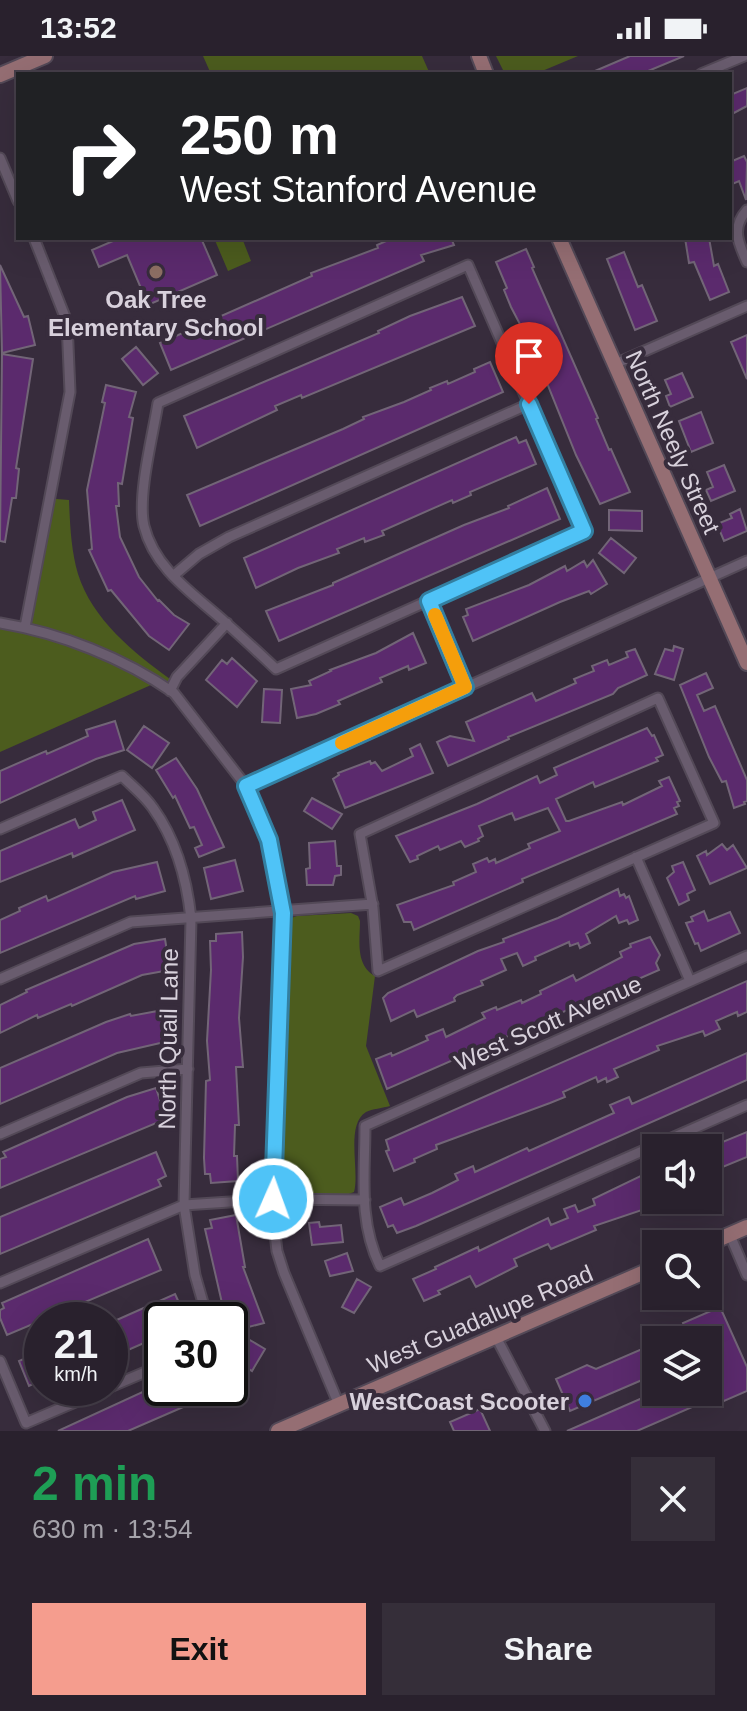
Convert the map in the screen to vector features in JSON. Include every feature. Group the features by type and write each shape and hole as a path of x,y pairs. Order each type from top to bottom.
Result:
{"street":[{"path":"0,75 29,59 45,56"},
{"path":"706,72 744,56"},
{"path":"0,158 16,196"},
{"path":"747,210 739,219 736,235 747,262"},
{"path":"25,627 70,392 67,322 35,240"},
{"name":"North Neely Street","path":"560,240 747,663"},
{"path":"468,265 529,404 584,531 276,669 159,561 143,524 143,498 158,403 468,265"},
{"path":"615,364 747,306"},
{"path":"173,576 199,554 229,537 529,404"},
{"path":"246,786 747,561"},
{"path":"429,601 465,687"},
{"path":"0,623 25,627 89,648 127,665 170,691 246,786 269,840 282,911 273,1199 277,1251 339,1405"},
{"path":"170,691 177,677 227,623"},
{"path":"658,698 714,823 636,857 378,971 373,904 360,834 658,698"},
{"name":"North Quail Lane","path":"0,829 122,776 152,807 173,845 187,882 191,917 184,1205 195,1275 203,1302"},
{"path":"636,857 690,981"},
{"path":"0,979 131,922 373,904"},
{"name":"West Scott Avenue","path":"365,1200 365,1126 747,956"},
{"path":"0,1134 141,1073 188,1069"},
{"path":"0,1283 184,1205 273,1199 365,1200 364,1221 369,1244 380,1266 747,1105"},
{"path":"722,1238 747,1227"},
{"path":"730,1235 747,1275"},
{"name":"West Guadalupe Road","path":"278,1431 642,1273"},
{"path":"496,1337 545,1431"},
{"path":"0,1361 26,1423 66,1406"}],"green space":[{"path":"203,56 422,56 429,72 210,72"},
{"path":"496,56 578,56 540,72 504,72"},
{"path":"215,240 243,240 251,261 228,271"},
{"path":"45,498 69,500 71,537 78,574 93,606 116,634 170,679 163,693 151,685 0,752 0,629 21,631"},
{"path":"351,913 358,916 360,921 361,959 375,976 366,1046 390,1106 366,1112 356,1127 354,1192 346,1195 285,1193 280,1189 279,1178 287,925 291,918 297,916"}],"building":[{"path":"630,56 684,56 646,72 593,72"},
{"path":"747,88 747,106 732,114 732,91 733,94"},
{"path":"744,156 747,162 746,200 739,181 732,184 732,161"},
{"path":"115,240 202,240 217,275 148,305 127,255 99,267 92,250"},
{"path":"388,240 452,240 454,245 421,255 424,261 171,370 160,343 312,276 311,273 378,248 377,245"},
{"path":"685,240 709,240 714,266 718,264 729,292 710,300 694,262 689,263"},
{"path":"526,249 609,450 630,492 600,504 576,455 526,331 504,290 507,288 496,262"},
{"path":"624,252 638,287 642,285 657,321 635,330 607,259"},
{"path":"0,265 24,317 28,316 35,345 2,353"},
{"path":"462,297 475,326 302,398 301,395 275,406 277,410 197,448 184,416 379,333 410,316"},
{"path":"747,335 747,379 731,342"},
{"path":"136,347 158,373 143,385 122,359"},
{"path":"2,354 33,359 16,468 19,469 16,498 12,498 5,542 0,541"},
{"path":"490,362 503,392 200,526 187,495 343,429 430,388 447,381 448,384"},
{"path":"682,373 693,397 670,407 666,396 671,394 665,380"},
{"path":"106,385 136,392 129,417 133,418 122,484 118,483 119,506 116,506 120,537 139,577 158,601 189,624 169,650 149,636 111,590 108,591 89,550 92,549 87,490"},
{"path":"701,412 713,443 691,452 679,421"},
{"path":"516,437 519,443 526,440 536,464 470,492 471,495 453,503 452,500 382,531 384,535 365,542 364,538 337,549 339,553 256,588 244,558"},
{"path":"724,465 735,491 711,501 706,490 713,487 707,472"},
{"path":"547,488 560,519 279,641 266,611 509,508"},
{"path":"740,509 747,531 724,541 717,524 732,518 730,514"},
{"path":"609,510 642,511 642,531 609,530"},
{"path":"611,538 636,558 624,573 599,553"},
{"path":"593,560 607,584 591,594 589,591 560,602 473,641 463,617 468,615 466,609 529,585 565,566 567,571 584,561 587,567"},
{"path":"413,633 426,663 409,670 408,666 380,678 382,682 338,701 340,704 297,718 291,689 311,685 309,681 330,670 376,653"},
{"path":"674,646 683,649 674,680 655,674 665,649 673,651"},
{"path":"635,649 647,675 618,688 613,694 508,737 448,766 437,742 450,736 474,741 466,722 532,693 536,701 576,683 574,679 594,671 592,666 607,660 609,665 628,657 626,652"},
{"path":"232,658 257,681 237,707 206,680 222,660 227,664"},
{"path":"706,673 713,688 697,695 704,711 715,706 747,780 747,801 734,808 726,781 722,782 709,757 680,685"},
{"path":"264,689 282,690 280,723 262,722"},
{"path":"115,721 124,750 96,759 0,803 0,771 88,736 86,730"},
{"path":"144,726 169,743 152,768 127,750"},
{"path":"647,728 654,735 663,755 656,758 658,761 595,787 593,782 556,799 566,821 569,821 622,802 623,805 662,786 659,781 669,777 680,801 677,802 679,806 674,808 677,814 522,879 523,882 414,930 411,922 404,922 397,905 454,885 453,882 476,872 473,864 487,858 489,862 495,859 496,863 530,848 528,844 560,831 548,808 515,820 512,813 479,826 483,836 479,841 465,847 461,841 440,850 438,846 410,862 396,836 537,776 540,783 557,775 554,768"},
{"path":"420,744 433,773 345,808 333,779 338,773 370,761 371,764 375,762 382,771 413,756 410,749"},
{"path":"176,758 197,789 224,847 199,857 195,848 202,845 194,827 190,828 175,796 173,798 156,770"},
{"path":"312,798 342,814 332,829 304,811"},
{"path":"122,800 135,830 73,857 72,853 0,882 0,851 75,819 79,828 96,820 93,812"},
{"path":"335,841 341,875 335,876 333,885 307,885 309,843"},
{"path":"722,844 727,850 733,845 747,868 710,884 697,856 706,851 707,855"},
{"path":"235,860 243,891 211,899 204,868"},
{"path":"157,862 165,891 136,899 135,896 0,953 0,920 20,911 19,908 46,896 48,901 113,872"},
{"path":"683,862 695,890 687,894 689,900 679,905 667,878 674,872 672,866"},
{"path":"618,889 620,896 629,896 638,920 629,924 627,920 619,923 616,916 586,934 590,943 580,948 578,943 570,946 569,942 535,957 536,960 523,966 517,953 501,959 506,970 481,981 483,985 457,995 455,1001 417,1017 414,1010 391,1021 383,998 388,993"},
{"path":"704,911 708,921 730,912 740,933 701,951 686,923"},
{"path":"242,932 239,1018 243,1067 236,1067 239,1125 235,1125 234,1156 237,1156 238,1181 211,1183 210,1174 205,1174 204,1158 206,1081 210,1080 207,1041 210,941 216,941 216,934"},
{"path":"650,937 660,955 656,963 659,970 387,1089 376,1059 391,1053 392,1056 428,1040 426,1036 443,1029 446,1037 485,1018 482,1013 521,1000 522,1003 573,975 576,981 622,957 620,952 631,947 630,944"},
{"path":"165,939 170,970 142,975 72,1006 38,1018 37,1015 0,1033 0,1005 26,990 134,944"},
{"path":"747,981 747,1012 738,1016 737,1012 716,1021 720,1029 705,1036 703,1031 657,1046 659,1050 614,1069 618,1077 598,1082 596,1077 563,1092 565,1097 436,1145 437,1149 394,1171 386,1151 389,1150 386,1140"},
{"path":"163,1010 169,1041 117,1053 0,1104 0,1068 106,1022 130,1014"},
{"path":"747,1053 747,1080 416,1226 397,1233 393,1225 388,1227 380,1207 401,1198 404,1205 458,1180 455,1174 473,1166 475,1172 614,1113 610,1105 629,1097 632,1104"},
{"path":"156,1088 166,1119 0,1188 0,1159 6,1157 3,1152 127,1097"},
{"path":"747,1132 747,1157 722,1167 722,1142"},
{"path":"156,1152 166,1176 158,1180 161,1186 0,1254 0,1217"},
{"path":"642,1175 642,1210 594,1226 596,1230 551,1249 548,1244 514,1259 517,1266 476,1287 470,1276 424,1301 413,1279 548,1218 551,1225 568,1218 564,1209 575,1205 578,1212 595,1205 593,1199"},
{"path":"236,1215 243,1267 264,1323 248,1327 248,1302 222,1302 205,1229 212,1228 210,1220"},
{"path":"319,1222 320,1227 341,1225 343,1242 312,1245 309,1223"},
{"path":"148,1239 161,1270 85,1302 24,1302 24,1328 7,1335 0,1318 0,1310 4,1308 2,1303"},
{"path":"347,1253 353,1271 330,1276 325,1261"},
{"path":"357,1279 371,1287 354,1313 342,1307"},
{"path":"175,1294 179,1302 157,1302"},
{"path":"144,1308 144,1343 128,1350 128,1315"},
{"path":"713,1310 721,1310 747,1367 747,1391 722,1400 722,1326 684,1326 683,1323"},
{"path":"248,1339 265,1349 252,1371 248,1368"},
{"path":"642,1349 642,1380 570,1411 556,1379 587,1365 596,1369"},
{"path":"144,1391 144,1406 186,1406 128,1431 58,1431 112,1406 128,1406 128,1399"},
{"path":"642,1398 642,1406 694,1406 637,1431 567,1431"},
{"path":"480,1409 490,1431 454,1431 450,1422"}],"slow traffic":[{"path":"342,743 465,687 435,615"}],"place":[{"name":"Oak Tree Elementary School","path":"156,272"},
{"name":"WestCoast Scooter","path":"585,1401"}],"route":[{"path":"273,1199 283,913 269,840 246,786 465,687 429,601 584,531 529,404"}]}
